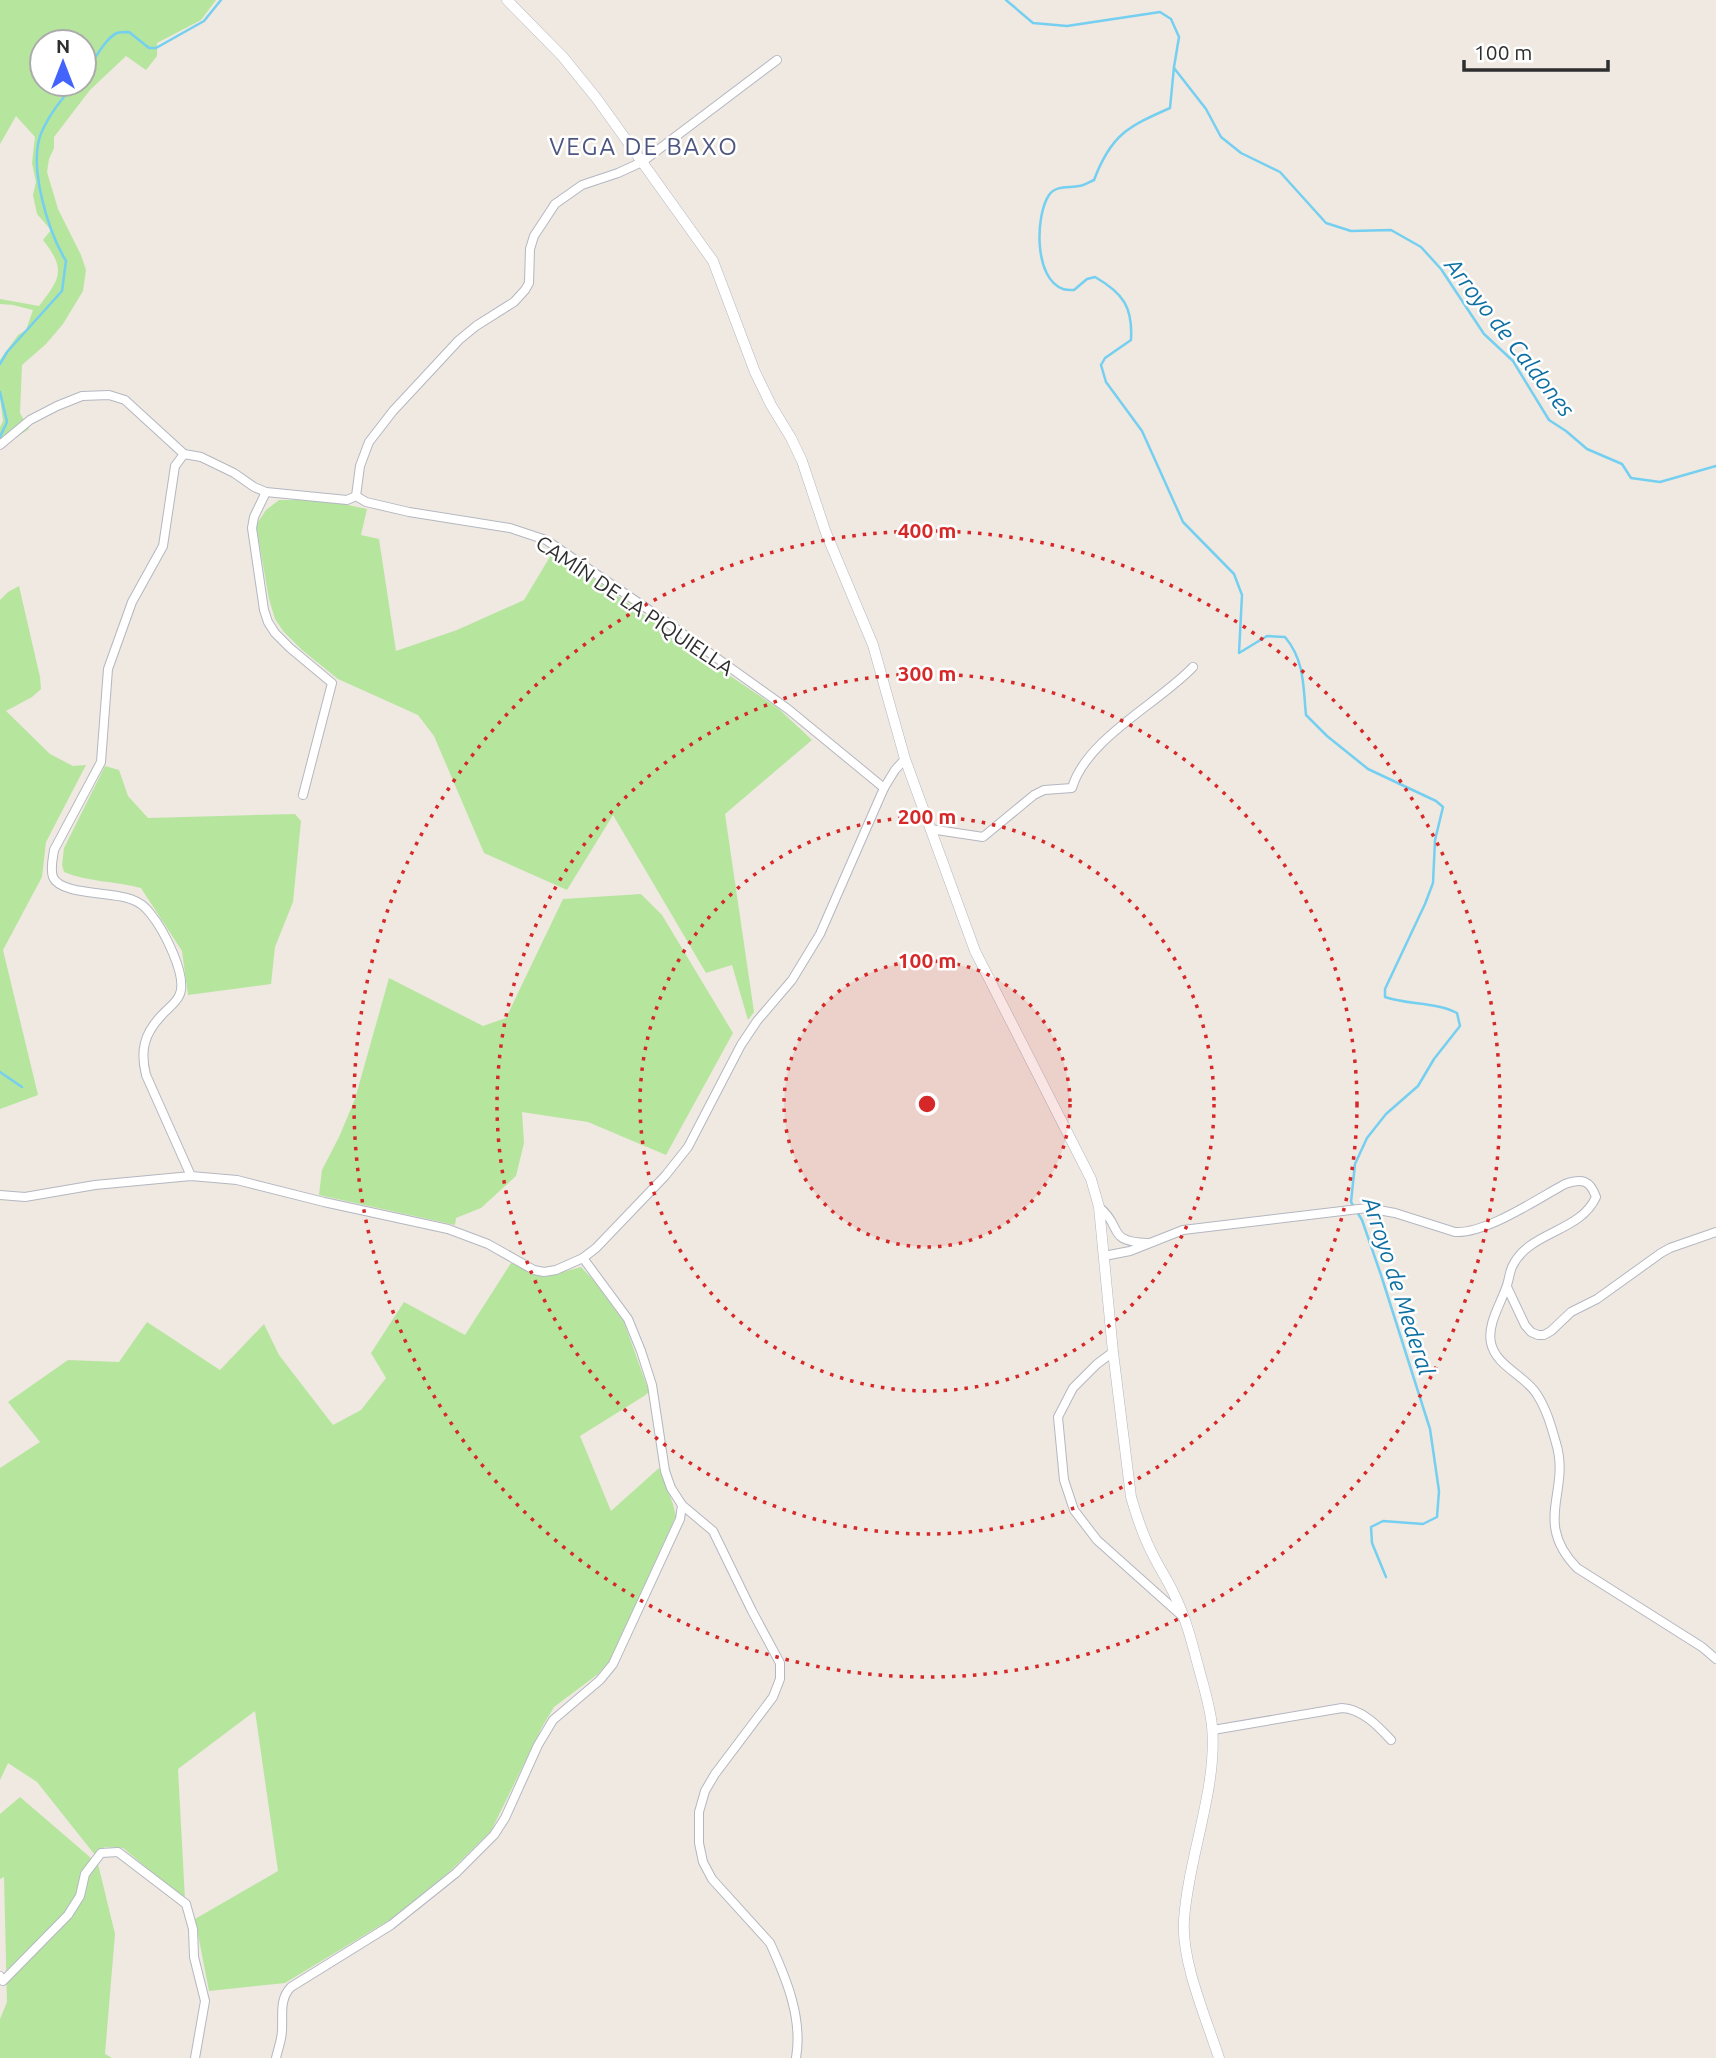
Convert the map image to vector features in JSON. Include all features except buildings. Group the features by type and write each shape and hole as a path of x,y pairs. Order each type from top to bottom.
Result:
{"street":[{"path":"507,0 563,57 597,99 713,261 755,372 802,461 826,533 873,645 905,759 975,951 1091,1178 1099,1207 1126,1464 1137,1519 1185,1618 1210,1706 1213,1730 1210,1773 1183,1922 1190,1967 1219,2058"},
{"path":"356,496 360,466 369,442 393,411 459,340 514,302 525,290 529,283 530,249 534,236 555,204 582,185 642,162 777,60"},
{"name":"CAMÍN DE LA PIQUIELLA","path":"0,445 30,420 82,396 109,396 125,400 184,454 201,457 266,492 347,500 356,496 366,502 408,512 510,528 546,540 788,709 884,788"},
{"path":"184,454 175,466 163,546 132,602 108,669 101,762 54,850 52,865 54,878 61,886 135,900 150,913 173,955 181,974 180,995 152,1026 142,1059 146,1075 191,1176"},
{"path":"266,492 251,528 264,610 275,633 332,683 303,795"},
{"path":"930,829 982,837 1034,795 1044,790 1072,788 1074,778 1093,753 1128,720 1193,667"},
{"path":"0,1195 25,1196 95,1185 191,1176 237,1180 448,1229 488,1244 534,1270 556,1270 583,1258 596,1248 688,1147 741,1045 757,1021 792,980 820,934 884,788 905,759"},
{"path":"1103,1251 1129,1251 1183,1230 1367,1208 1465,1233 1492,1224 1565,1184 1576,1180 1585,1182 1592,1187 1595,1197 1591,1206 1581,1217 1532,1244 1521,1253 1512,1267 1491,1328 1490,1342 1494,1353 1503,1363 1525,1380 1536,1393 1547,1413 1558,1447 1561,1468 1554,1504 1554,1523 1556,1538 1566,1556 1577,1568 1702,1647 1716,1659"},
{"path":"1099,1207 1120,1238 1130,1242 1149,1243"},
{"path":"1507,1286 1525,1325 1531,1332 1544,1335 1552,1331 1571,1312 1597,1299 1661,1253 1716,1232"},
{"path":"1103,1251 1120,1238"},
{"path":"583,1258 628,1319 652,1385 664,1471 671,1488 682,1505 713,1531 780,1663 780,1679 773,1697 705,1791 699,1812 699,1843 703,1862 712,1879 770,1943 775,1953 794,2007 798,2048 796,2058"},
{"path":"1113,1352 1073,1388 1058,1417 1064,1480 1074,1510 1097,1540 1185,1618"},
{"path":"276,2058 282,2033 283,2000 286,1991 391,1925 456,1873 494,1835 505,1818 538,1745 554,1720 600,1680 613,1664 680,1519 682,1505"},
{"path":"1213,1730 1350,1708 1375,1723 1391,1740"},
{"path":"0,1976 3,1981 68,1915 80,1896 85,1874 101,1853 118,1852 186,1904 193,1929 194,1957 205,2001 195,2058"}],"green space":[{"path":"0,0 216,0 201,20 157,43 157,56 146,70 126,56 98,82 98,28 28,28 28,98 84,98 54,137 54,148 47,172 58,209 86,270 83,291 63,324 46,344 22,365 20,413 29,429 0,444 0,427 3,421 0,360 18,335 26,330 33,310 0,304 0,299 39,306 52,288 58,273 55,259 43,240 51,230 37,214 33,195 36,182 32,163 35,137 16,116 0,144"},
{"path":"279,500 324,500 367,509 361,535 379,539 396,651 457,630 524,600 554,550 779,709 812,740 725,814 754,1012 748,1020 732,965 706,973 613,815 567,890 484,853 434,736 418,715 338,679 283,631 275,619 269,599 256,525 266,510"},
{"path":"19,586 41,689 6,711 50,754 73,766 86,765 46,842 42,877 3,950 38,1095 0,1109 0,600"},
{"path":"105,766 119,770 128,796 148,818 295,814 301,821 293,902 275,947 271,984 188,995 182,951 141,888 82,878 64,872 64,848"},
{"path":"641,894 662,915 733,1033 666,1155 588,1122 522,1112 524,1143 516,1176 481,1208 456,1218 455,1225 319,1195 322,1170 355,1099 389,978 483,1026 506,1018 563,899"},
{"path":"511,1263 545,1277 581,1267 624,1322 649,1392 580,1436 611,1511 659,1468 676,1516 610,1660 598,1674 554,1707 491,1831 448,1873 391,1919 285,1983 209,1991 195,1919 278,1871 255,1711 178,1769 185,1900 123,1848 105,1847 95,1855 37,1782 8,1763 0,1780 0,1468 40,1442 8,1402 68,1360 119,1362 147,1322 220,1370 264,1324 279,1355 333,1425 361,1410 386,1378 371,1353 404,1302 465,1335"},
{"path":"20,1797 98,1864 115,1934 105,2054 112,2058 0,2058 0,2019 7,2002 4,1877 0,1879 0,1814"}],"waterway":[{"path":"98,53 117,33 129,32 149,48 156,48 204,21 221,0"},
{"name":"Arroyo de Mederal","path":"1006,0 1033,23 1067,26 1160,12 1171,19 1179,37 1170,108 1122,134 1107,152 1094,180 1081,186 1059,188 1049,195 1041,217 1042,260 1053,283 1063,289 1074,290 1087,279 1095,277 1113,289 1124,302 1130,318 1131,340 1105,358 1101,365 1106,382 1142,431 1183,522 1234,574 1242,595 1239,653 1267,636 1285,637 1300,665 1306,715 1368,769 1436,801 1443,807 1435,840 1433,883 1385,989 1385,997 1449,1009 1457,1013 1460,1026 1434,1059 1418,1086 1386,1114 1367,1138 1355,1164 1351,1202 1362,1220 1430,1429 1439,1491 1437,1517 1423,1524 1383,1521 1371,1527 1372,1543 1386,1577"},
{"name":"Arroyo de Caldones","path":"1174,68 1206,109 1221,137 1241,153 1280,172 1326,223 1351,231 1391,230 1421,247 1441,269 1484,334 1513,361 1549,420 1587,449 1622,464 1631,478 1660,482 1716,466"},
{"path":"0,364 7,352 62,291 66,261 46,215 37,159 38,143 43,129 63,98"},
{"path":"0,392 7,422 0,437"},
{"path":"0,1072 22,1087"}],"district":[{"name":"VEGA DE BAXO","path":"644,146"}]}
